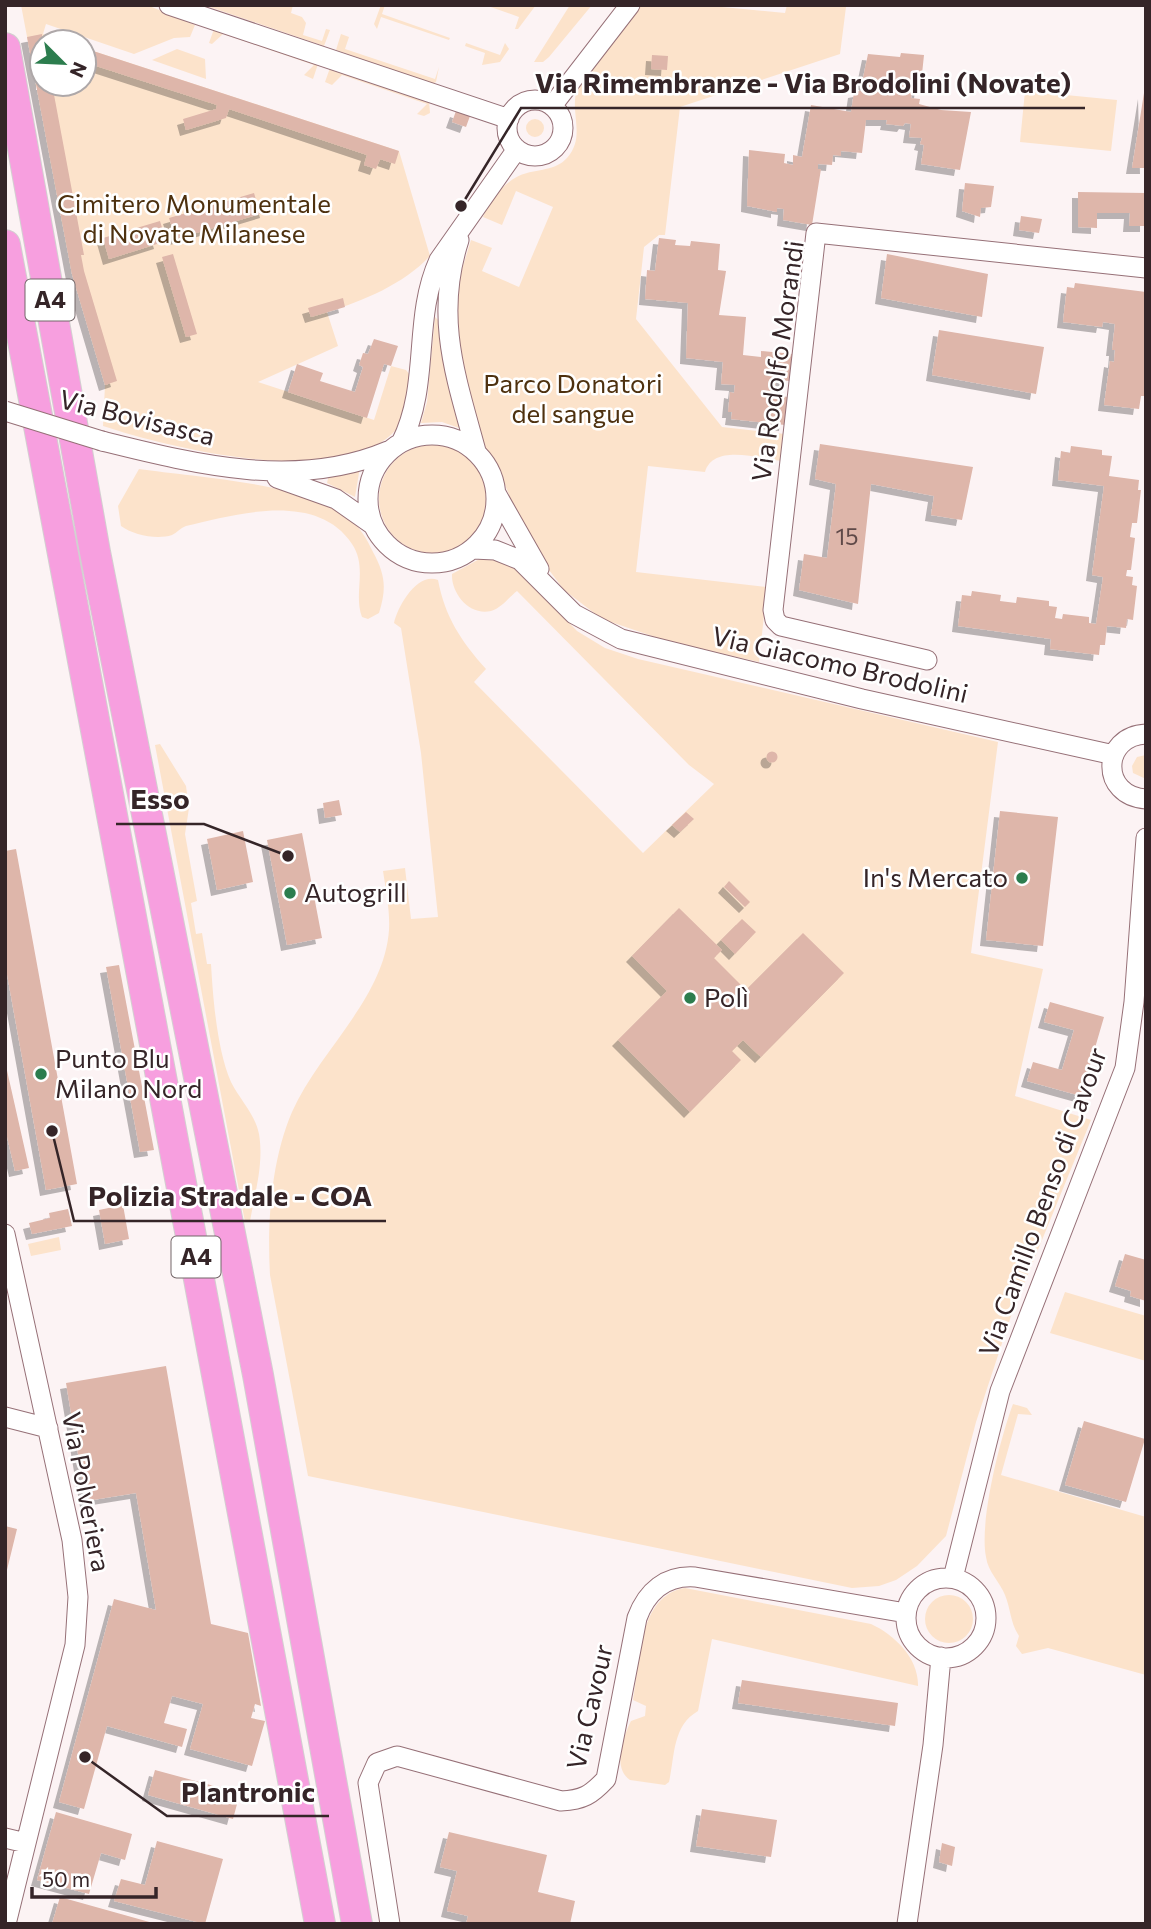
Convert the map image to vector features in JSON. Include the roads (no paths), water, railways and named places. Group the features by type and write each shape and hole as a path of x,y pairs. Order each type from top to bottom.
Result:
{"highway":[{"name":"A4","path":"5,48 95,552 258,1375 357,1924"},
{"name":"A4","path":"5,245 320,1924"}],"street":[{"path":"169,5 509,119"},
{"path":"552,106 630,5"},
{"path":"528,101 541,101 552,106 564,127 560,142 541,156 528,155 517,149 508,135 509,119 517,107 528,101"},
{"path":"463,230 452,269 446,330 456,382 476,451 491,473 497,494 492,524 473,549 453,560 420,562 398,554 388,546 373,525 370,486 378,466 396,446 416,408 425,302 439,260 463,230 517,149"},
{"name":"Via Rodolfo Morandi","path":"927,660 781,626 775,620 773,610 816,233 1146,268"},
{"name":"Via Bovisasca","path":"5,411 102,441 157,454 258,471 324,471 361,463 396,446"},
{"path":"396,446 424,436 447,436 476,451"},
{"name":"Via Bovisasca","path":"258,471 336,499 373,525"},
{"name":"Via Giacomo Brodolini","path":"497,494 510,522 563,605"},
{"name":"Via Giacomo Brodolini","path":"473,549 495,550 520,560 563,605 597,628 647,647 862,699 1114,755"},
{"path":"1146,734 1125,740 1114,755 1112,764 1115,782 1128,795 1146,799"},
{"name":"Via Camillo Benso di Cavour","path":"953,1578 1000,1391 1125,1068 1134,1002 1146,838"},
{"name":"Via Polveriera","path":"5,1234 75,1557 78,1611 72,1658 6,1924"},
{"path":"5,1417 48,1428"},
{"name":"Via Cavour","path":"390,1924 368,1783 377,1763 397,1756 561,1801 579,1800 592,1794 606,1779 637,1618 649,1596 661,1583 675,1578 695,1577 906,1613"},
{"path":"953,1578 976,1591 985,1607 986,1625 978,1642 966,1653 941,1657 918,1646 908,1631 906,1613 918,1588 934,1579 953,1578"},
{"path":"907,1924 933,1745 941,1657"},
{"path":"5,1838 26,1843"}],"place":[{"name":"Via Rimembranze - Via Brodolini (Novate)","path":"461,206"},
{"name":"Esso","path":"288,856"},
{"name":"In's Mercato","path":"1022,878"},
{"name":"Autogrill","path":"290,893"},
{"name":"Polì","path":"690,998"},
{"name":"Punto Blu Milano Nord","path":"41,1074"},
{"name":"Polizia Stradale - COA","path":"52,1131"},
{"name":"Plantronic","path":"85,1757"}],"park label":[{"name":"Cimitero Monumentale di Novate Milanese","path":"194,218"},
{"name":"Parco Donatori del sangue","path":"573,399"}]}
